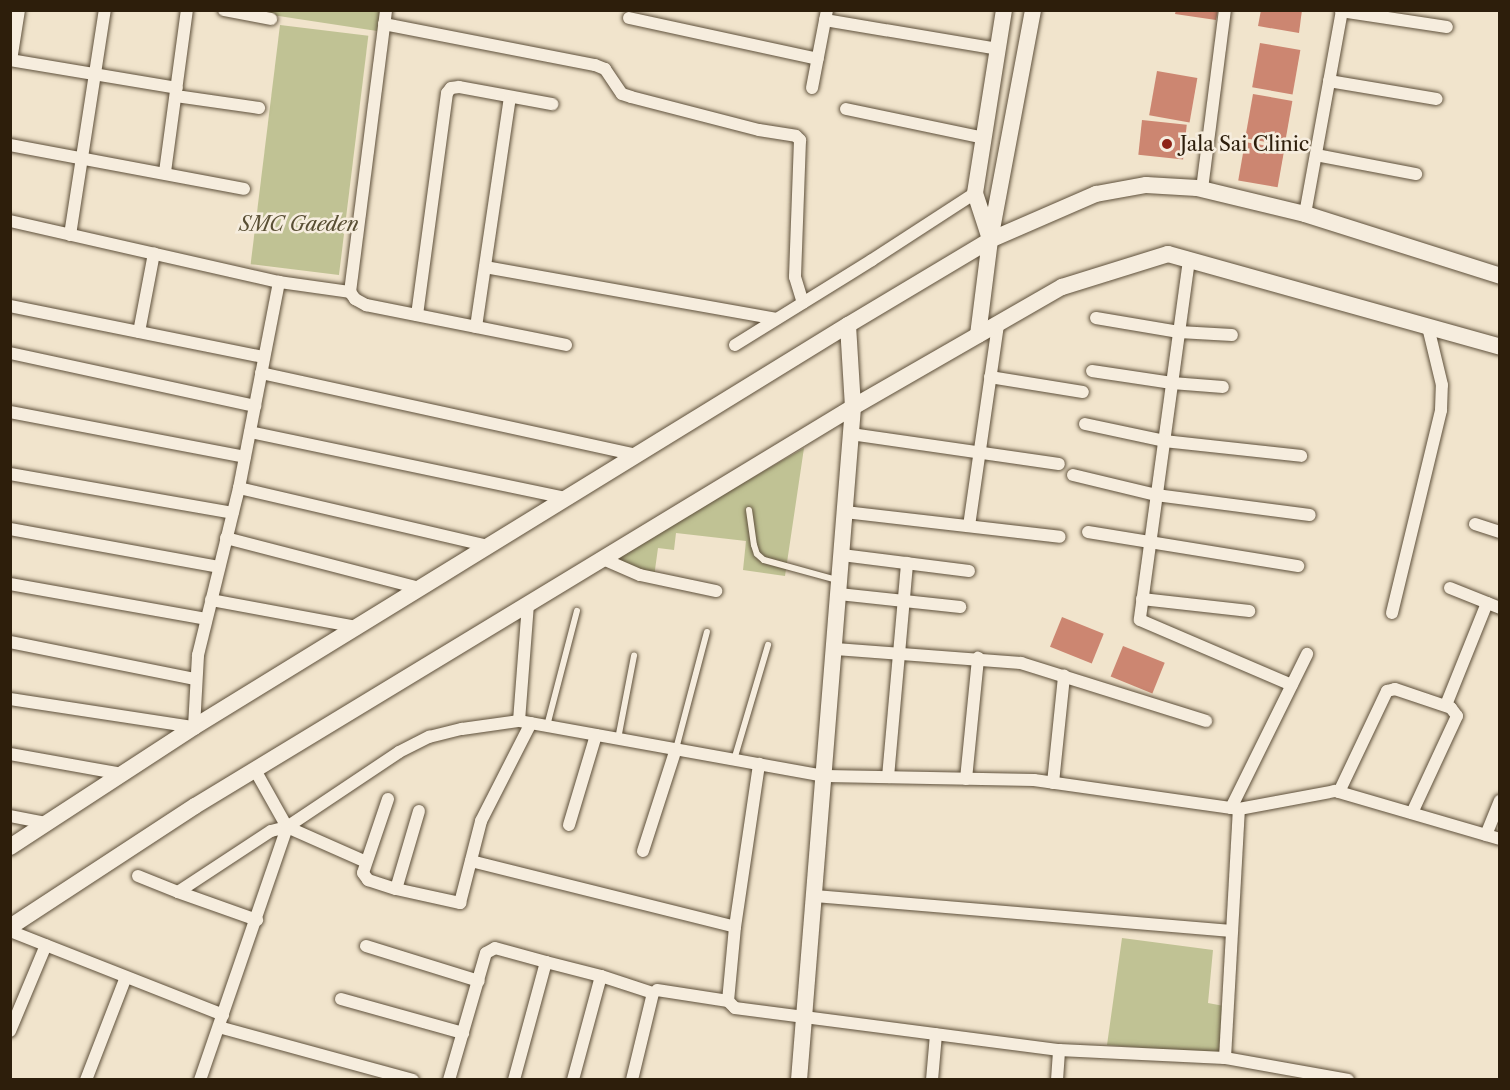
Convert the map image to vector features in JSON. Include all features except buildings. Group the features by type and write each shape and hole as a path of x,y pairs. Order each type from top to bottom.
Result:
{"street":[{"path":"10,54 17,10"},
{"path":"70,235 105,10"},
{"path":"165,172 187,10"},
{"path":"224,10 271,20"},
{"path":"386,10 350,291 356,300 366,304 566,345"},
{"path":"990,240 975,193 1004,10"},
{"path":"978,335 990,240 1033,10"},
{"path":"1202,189 1224,10"},
{"path":"1305,214 1342,11 1447,27"},
{"path":"812,88 826,15 998,49"},
{"path":"629,18 818,59"},
{"path":"384,24 595,65 605,69 622,94 759,130 796,136 800,140 795,277 803,303"},
{"path":"10,60 96,74 259,108"},
{"path":"1329,81 1436,99"},
{"path":"417,315 447,93 451,88 459,87 552,105"},
{"path":"476,327 510,98"},
{"path":"846,109 985,138"},
{"path":"10,145 165,172 244,189"},
{"path":"1316,155 1416,174"},
{"path":"10,847 194,727 848,325 990,240 1096,194 1146,185 1202,189 1305,214 1500,276"},
{"path":"735,345 975,193"},
{"path":"10,221 279,282 350,291"},
{"path":"139,332 154,253"},
{"path":"10,929 255,770 853,407 1062,286 1168,254 1500,347"},
{"path":"1189,260 1139,616 1142,623 1292,685"},
{"path":"485,267 776,319"},
{"path":"194,727 195,679 206,619 239,488 279,282"},
{"path":"10,306 264,357"},
{"path":"1096,318 1179,332 1232,335"},
{"path":"969,526 998,324"},
{"path":"799,1080 826,776 853,407 848,325"},
{"path":"1392,613 1442,403 1442,385 1428,327"},
{"path":"10,353 255,406"},
{"path":"1092,371 1172,383 1223,387"},
{"path":"261,373 636,455"},
{"path":"990,377 1083,392"},
{"path":"10,412 245,457"},
{"path":"1086,424 1164,441 1301,456"},
{"path":"250,432 566,498"},
{"path":"851,434 1059,464"},
{"path":"10,474 233,513"},
{"path":"1072,475 1156,495 1310,515"},
{"path":"239,488 488,546"},
{"path":"845,512 1060,537"},
{"path":"1474,524 1500,532"},
{"path":"10,529 219,567"},
{"path":"1088,532 1298,566"},
{"path":"226,537 419,588"},
{"path":"842,555 969,571"},
{"path":"603,559 640,575 716,591"},
{"path":"888,777 907,563"},
{"path":"10,584 206,619"},
{"path":"840,588 905,601 960,607"},
{"path":"1450,588 1500,608"},
{"path":"1142,599 1249,610"},
{"path":"211,600 356,627"},
{"path":"1446,705 1487,603"},
{"path":"388,799 366,862 364,877 396,889 460,903 481,821 525,722 528,605"},
{"path":"10,642 195,679"},
{"path":"835,649 1021,663 1206,721"},
{"path":"1225,1058 1232,931 1235,808 1307,654"},
{"path":"966,779 978,658"},
{"path":"1053,783 1064,676"},
{"path":"1339,792 1388,691 1395,688 1446,705 1455,710 1457,716 1412,813"},
{"path":"10,699 194,727"},
{"path":"178,891 271,831 287,827 399,752 429,737 462,729 525,722 826,776 1053,783 1235,808 1339,792 1500,839"},
{"path":"569,825 596,735"},
{"path":"643,851 676,749"},
{"path":"10,754 122,774"},
{"path":"728,1001 735,927 759,764"},
{"path":"255,770 287,827 366,862"},
{"path":"1486,835 1500,801"},
{"path":"396,889 419,811"},
{"path":"10,816 47,823"},
{"path":"200,1080 257,920 287,827"},
{"path":"471,861 735,927"},
{"path":"138,876 257,920"},
{"path":"815,896 1232,931"},
{"path":"10,929 126,977 221,1021 412,1080"},
{"path":"10,1031 46,945"},
{"path":"366,946 478,981"},
{"path":"449,1080 486,953 495,948 601,976 653,993 632,1080"},
{"path":"514,1080 546,962"},
{"path":"573,1080 601,976"},
{"path":"86,1080 126,977"},
{"path":"657,990 728,1001 735,1008 1059,1050 1225,1058 1348,1080"},
{"path":"341,999 463,1033"},
{"path":"932,1080 936,1034"},
{"path":"1057,1080 1059,1050"}],"lane":[{"path":"749,510 754,545 757,554 764,560 840,588"},
{"path":"547,726 577,611"},
{"path":"676,749 707,632"},
{"path":"734,760 768,645"},
{"path":"618,738 634,656"}],"green space":[{"path":"245,11 380,11 377,31"},
{"name":"SMC Gaeden","path":"280,25 368,36 339,275 251,264"},
{"path":"804,448 785,576 743,570 746,541 676,533 674,550 658,548 654,577 609,560"},
{"path":"1122,938 1213,950 1208,1003 1224,1006 1221,1054 1107,1045"}],"place":[{"name":"Jala Sai Clinic","path":"1167,144"}]}
